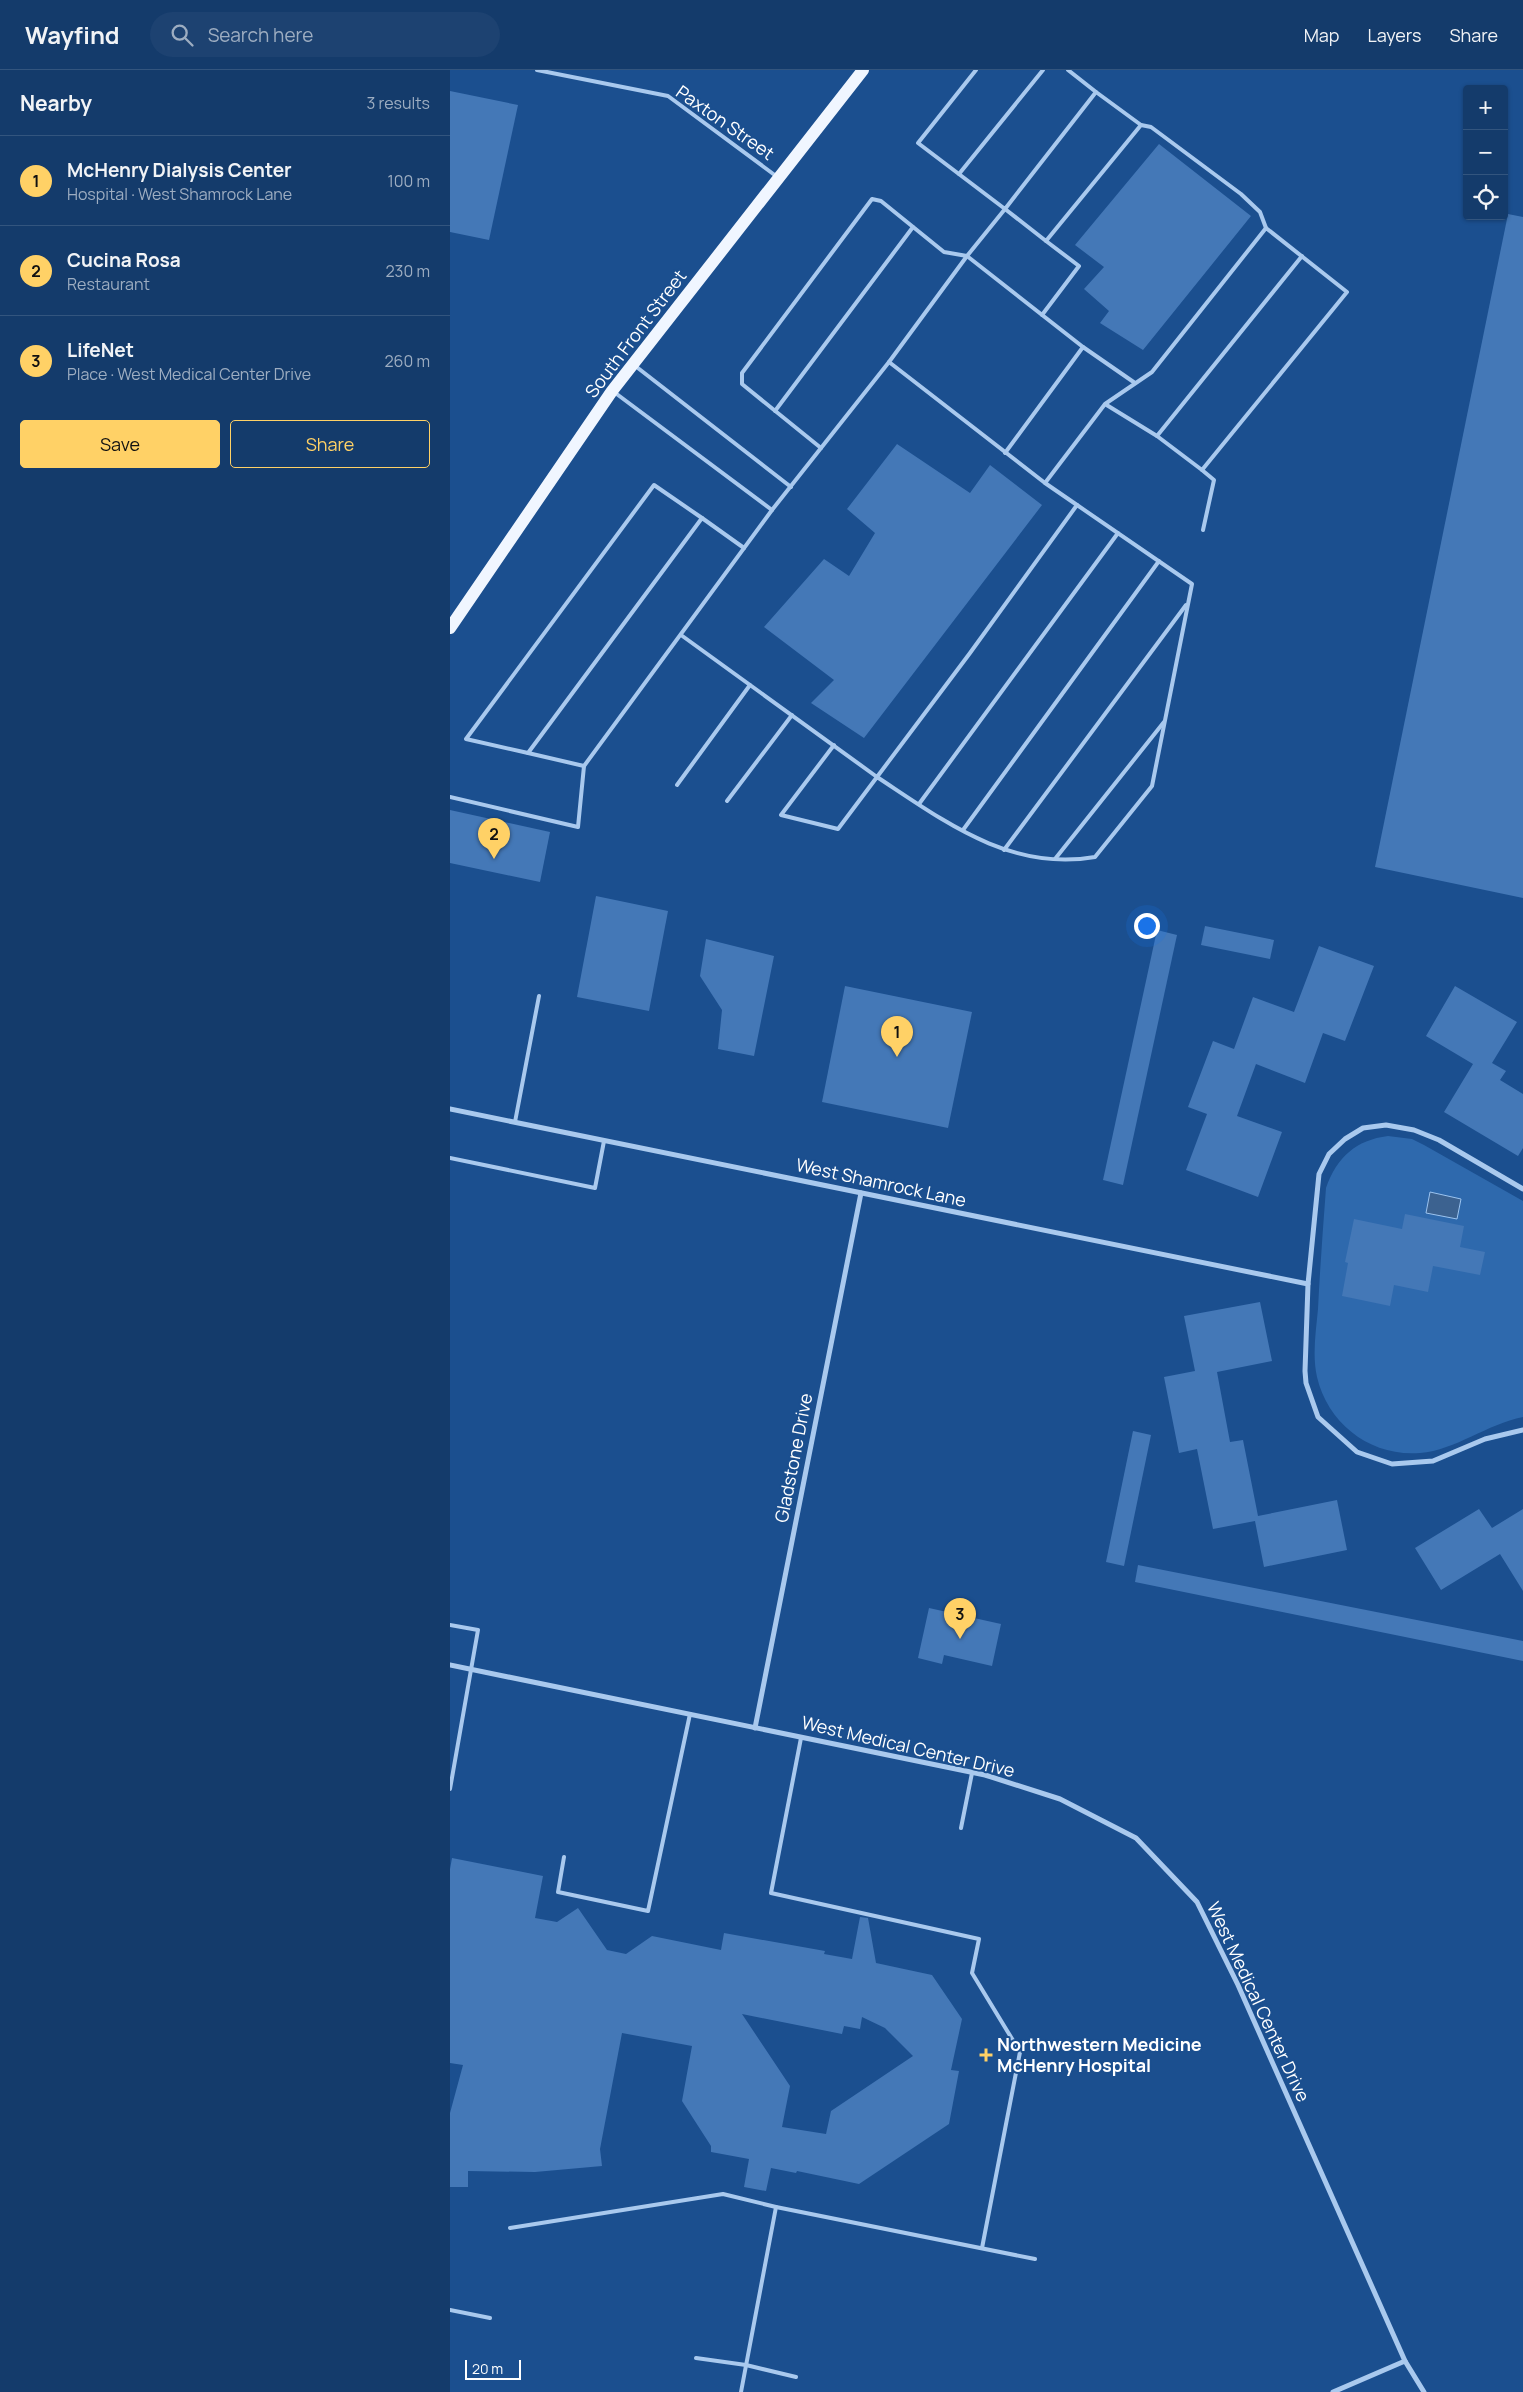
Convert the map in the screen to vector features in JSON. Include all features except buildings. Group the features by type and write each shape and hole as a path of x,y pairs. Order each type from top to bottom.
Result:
{"main road":[{"name":"South Front Street","path":"450,628 612,391 863,70"}],"street":[{"name":"West Shamrock Lane","path":"450,1108 1308,1284"},
{"path":"1523,1189 1439,1140 1414,1130 1386,1126 1363,1128 1345,1139 1329,1154 1319,1174 1308,1284 1306,1383 1318,1418 1358,1452 1392,1464 1433,1461 1485,1439 1523,1430"},
{"name":"Gladstone Drive","path":"755,1728 861,1193"},
{"name":"West Medical Center Drive","path":"450,1665 972,1772 1060,1799 1136,1838 1197,1902 1238,1985 1405,2361 1424,2392"},
{"path":"1333,2392 1405,2361"}],"lane":[{"name":"Paxton Street","path":"537,70 668,96 779,178"},
{"path":"976,70 918,143 1079,266 1042,315"},
{"path":"959,174 1043,70"},
{"path":"1068,70 1141,125 1151,127 1241,194 1260,212 1266,228 1347,292 1202,470"},
{"path":"450,798 578,827 584,766 772,510 889,362 967,256 1096,92"},
{"path":"1046,241 1141,125"},
{"path":"821,448 742,384 742,373 872,199 880,201 944,252 967,256 1083,347 1135,383"},
{"path":"775,411 913,227"},
{"path":"1045,483 1105,404 1152,372 1266,228"},
{"path":"1157,436 1302,256"},
{"path":"1005,453 1083,347"},
{"path":"680,635 877,777 963,830 1004,850 1032,858 1081,860 1095,857 1152,786 1192,584 1045,483 889,362"},
{"path":"633,364 790,487"},
{"path":"612,391 772,510"},
{"path":"1105,404 1157,436 1214,480 1203,530"},
{"path":"584,766 466,739 654,486 744,548"},
{"path":"834,745 781,815 838,829 970,653 1077,505"},
{"path":"528,753 702,518"},
{"path":"919,804 1118,534"},
{"path":"963,830 1159,561"},
{"path":"1004,850 1188,603"},
{"path":"677,785 750,685"},
{"path":"727,801 792,715"},
{"path":"1054,859 1165,722"},
{"path":"515,1122 539,996"},
{"path":"450,1158 595,1188 604,1140"},
{"path":"450,1625 478,1630 450,1789"},
{"path":"564,1857 558,1892 648,1911 690,1714"},
{"path":"801,1738 771,1893 979,1940 972,1973 1020,2052 982,2248"},
{"path":"961,1828 972,1772"},
{"path":"510,2228 723,2194 776,2207 1035,2259"},
{"path":"741,2392 776,2207"},
{"path":"450,2310 490,2318"},
{"path":"696,2358 746,2365 796,2377"}],"shaded area":[{"path":"1388,1136 1412,1139 1523,1201 1523,1417 1497,1425 1446,1447 1420,1453 1402,1453 1385,1449 1369,1443 1354,1434 1331,1409 1323,1394 1317,1377 1315,1360 1326,1188 1336,1167 1349,1152 1366,1141"},
{"path":"1430,1192 1461,1199 1457,1219 1426,1213"}],"place":[{"name":"Cucina Rosa","path":"494,859"},
{"name":"McHenry Dialysis Center","path":"897,1057"},
{"name":"LifeNet","path":"960,1639"},
{"name":"Northwestern Medicine McHenry Hospital","path":"986,2055"}]}
